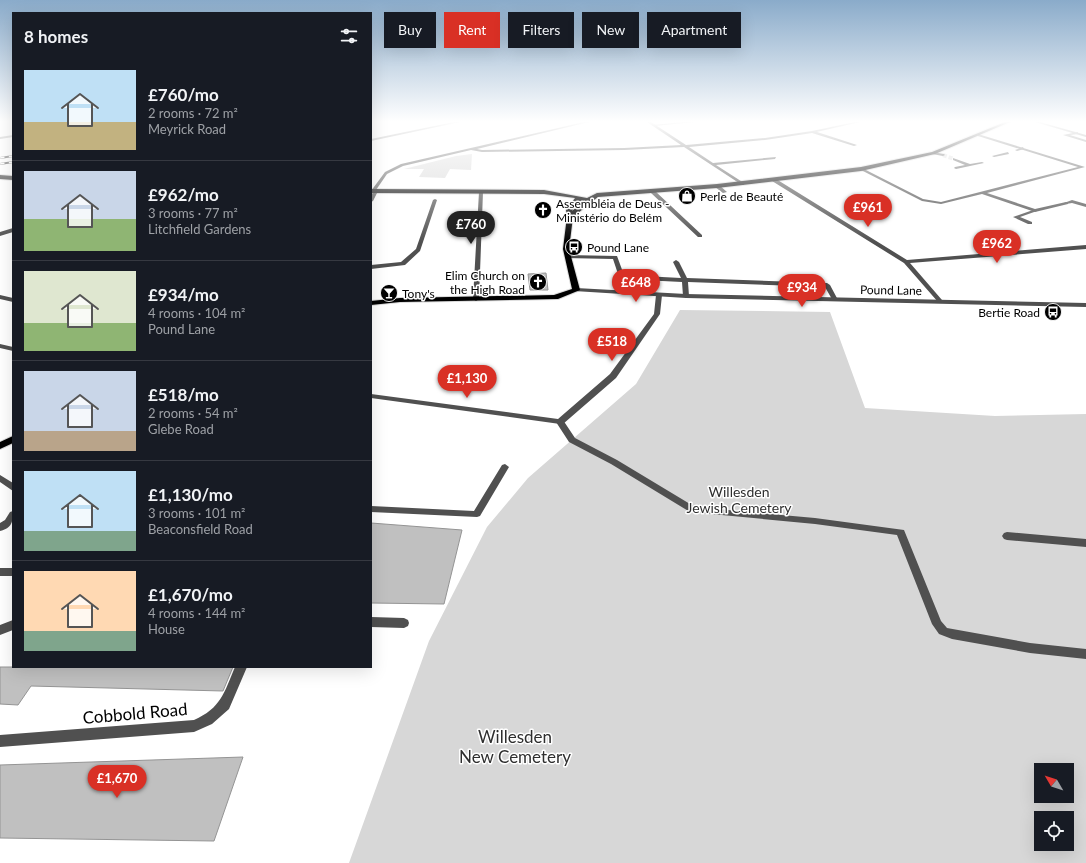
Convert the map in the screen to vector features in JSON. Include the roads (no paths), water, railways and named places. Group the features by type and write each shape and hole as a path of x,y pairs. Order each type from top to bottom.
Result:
{"main road":[{"path":"373,191 544,192 590,199 602,199 635,193 742,184 861,169 891,162"},
{"path":"1,178 12,178"},
{"path":"372,303 555,297 576,290 567,257 568,227 570,216 588,203 590,199"},
{"path":"0,445 12,439"}],"street":[{"path":"373,191 381,178 393,169 420,162"},
{"path":"710,162 742,184"},
{"path":"713,164 731,162"},
{"path":"963,162 970,165"},
{"path":"1070,162 1085,167"},
{"path":"956,168 982,163"},
{"path":"861,169 931,203 941,203 1085,167"},
{"path":"774,180 906,262 940,301"},
{"path":"717,186 725,192"},
{"path":"476,299 481,192"},
{"path":"653,192 700,236"},
{"path":"983,193 1036,211"},
{"path":"372,267 403,264 418,250 435,200"},
{"path":"1030,223 1015,217 1072,201 1086,206"},
{"path":"0,234 12,230"},
{"path":"906,262 1086,247"},
{"path":"567,257 615,257 622,277 827,285 835,300"},
{"path":"676,262 685,280 686,296"},
{"name":"Pound Lane","path":"576,290 686,296 1086,305"},
{"path":"560,422 613,376 658,314 659,295"},
{"path":"0,297 12,300"},
{"path":"0,346 12,349"},
{"path":"372,396 560,422 572,440 614,462 693,510 815,521 901,532 936,624 944,631 952,634 1030,648 1086,654"},
{"path":"372,509 477,514 505,467"},
{"path":"0,478 12,487"},
{"path":"0,528 12,517"},
{"path":"1007,536 1086,543"},
{"path":"0,572 12,572"},
{"path":"372,622 404,623"},
{"path":"0,630 12,625"},
{"name":"Cobbold Road","path":"0,741 194,726 208,720 225,705 241,668"}],"railway":[{"path":"0,164 11,162"}],"place":[{"name":"Perle de Beauté","path":"687,196"},
{"name":"Assembléia de Deus - Ministério do Belém","path":"543,210"},
{"name":"Pound Lane","path":"574,247"},
{"name":"Elim Church on the High Road","path":"538,282"},
{"name":"Tony's","path":"389,293"},
{"name":"Bertie Road","path":"1053,312"}],"park label":[{"name":"Willesden Jewish Cemetery","path":"739,500"},
{"name":"Willesden New Cemetery","path":"515,746"}]}
